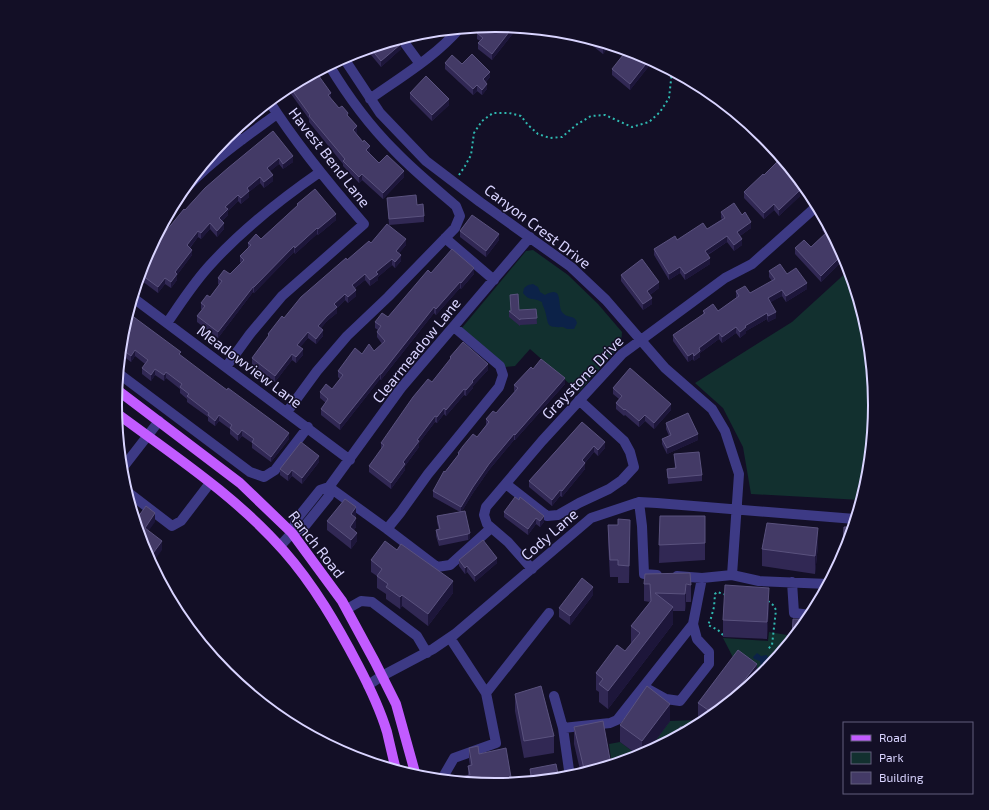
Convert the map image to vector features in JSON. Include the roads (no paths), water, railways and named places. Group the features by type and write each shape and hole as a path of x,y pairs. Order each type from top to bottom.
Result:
{"main road":[{"name":"Ranch Road","path":"122,394 244,486 292,533 347,609 382,676 396,704 414,769"},
{"name":"Ranch Road","path":"122,417 210,483 249,516 280,546 294,563 320,599 343,635 368,685 386,731 394,764"}],"street":[{"path":"370,99 420,64 455,34"},
{"path":"405,43 420,64"},
{"name":"Canyon Crest Drive","path":"346,63 380,113 426,161 480,202 571,267 606,300 665,368 712,410 725,430 739,474 732,575"},
{"path":"287,412 317,371 347,336 388,297 455,228 460,216 456,206 394,150 371,124 338,80 332,69"},
{"name":"Havest Bend Lane","path":"226,367 250,334 282,296 364,224 320,172 288,130 272,106"},
{"path":"204,172 242,140 277,114"},
{"path":"235,137 242,140"},
{"path":"167,323 210,265 265,214 294,190 320,172"},
{"name":"Graystone Drive","path":"491,528 487,524 484,515 486,507 542,441 622,354 725,278 752,264 812,210"},
{"name":"Clearmeadow Lane","path":"280,546 292,533 296,520 320,490 329,487 350,460 401,388 530,237"},
{"path":"445,238 494,280"},
{"name":"Meadowview Lane","path":"136,300 308,427 350,460"},
{"path":"387,529 428,474 499,387 503,375 500,366 454,327"},
{"path":"123,376 250,472 264,477 275,470 308,427"},
{"path":"506,484 547,516 558,515 609,489 622,480 634,467 630,452 624,441 579,400"},
{"path":"126,463 159,421"},
{"path":"133,496 172,526 181,521 210,483"},
{"path":"329,487 437,567 450,565 491,528 508,542 532,569"},
{"path":"639,502 642,526 644,574 702,578 732,575 758,581 822,584"},
{"name":"Cody Lane","path":"368,685 450,638 489,607 591,518 639,502 850,519"},
{"path":"644,686 666,699 680,702 709,664 709,652 697,639 693,624 702,578"},
{"path":"792,582 794,613 803,614"},
{"path":"347,609 361,601 372,602 417,636 426,653"},
{"path":"486,693 549,613"},
{"path":"563,728 610,723 617,720 693,624"},
{"path":"444,775 454,758 496,743 486,693 450,638"},
{"path":"554,696 563,728 569,770"}],"water":[{"path":"533,284 545,295 551,292 558,294 563,313 567,316 575,318 576,320 577,323 574,329 550,326 542,302 525,296 523,293 524,288"},
{"path":"757,653 761,656 767,655 768,658 761,666 760,661 754,659 753,657"}]}
